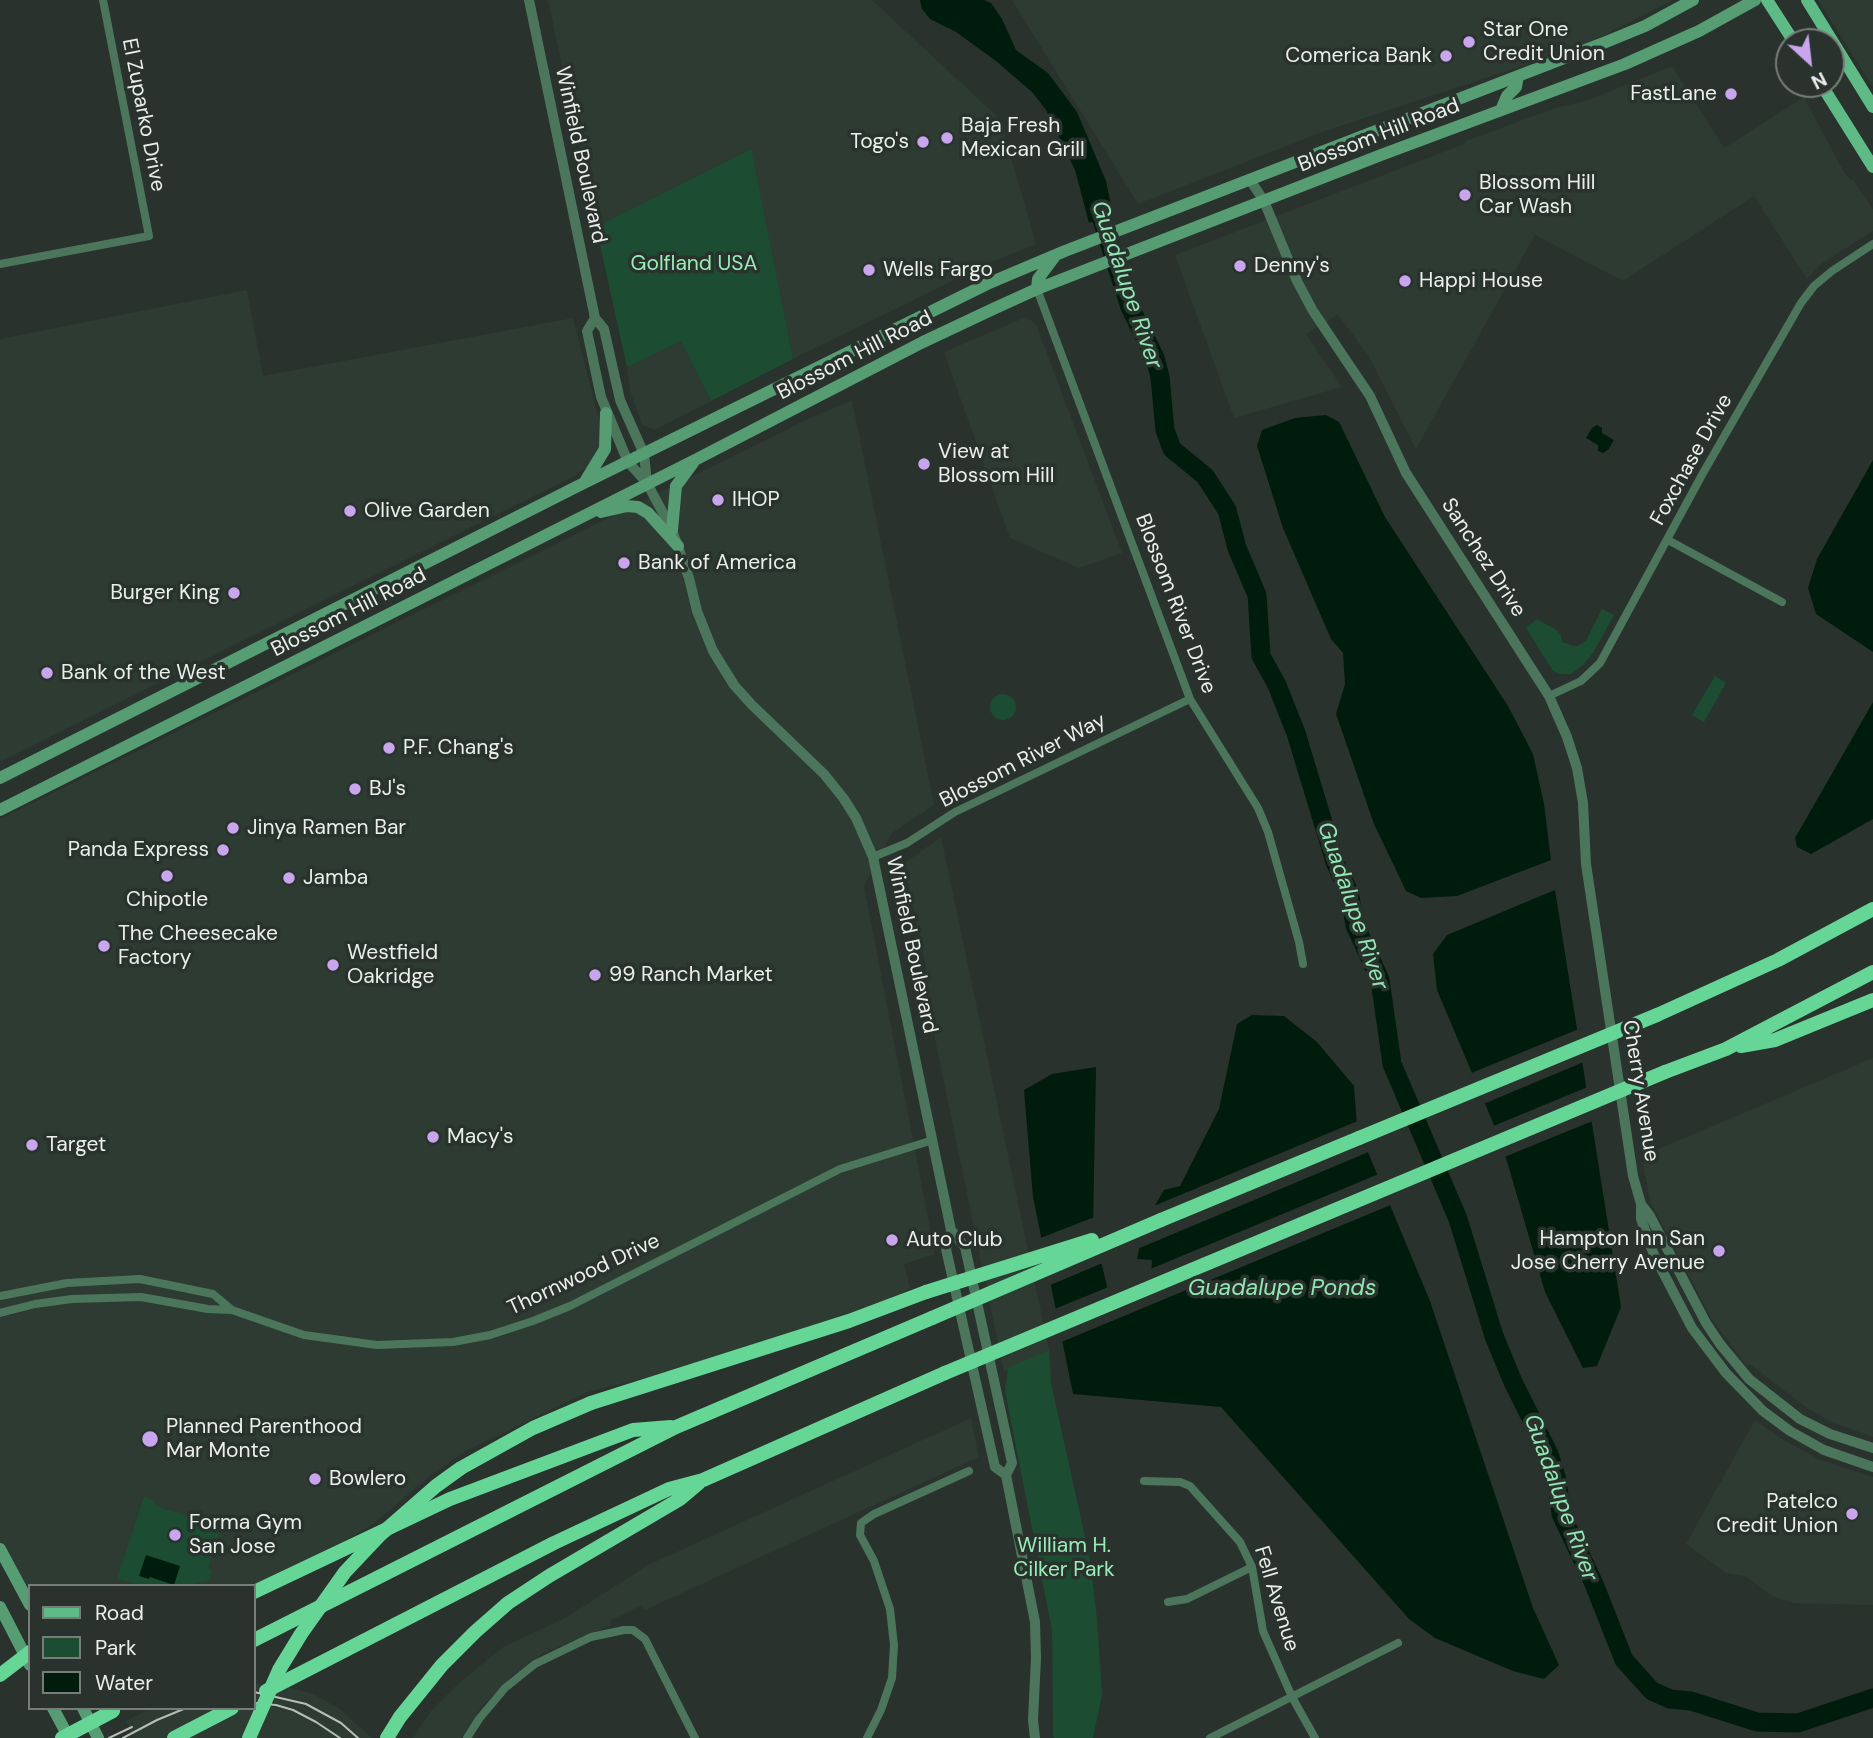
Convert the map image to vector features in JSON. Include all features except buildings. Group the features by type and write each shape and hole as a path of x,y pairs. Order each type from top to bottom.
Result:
{"highway":[{"path":"256,1639 676,1427 1161,1220 1657,1015 1778,960 1873,909"},
{"path":"256,1696 554,1543 669,1489 703,1480 945,1373 1665,1072 1726,1049 1873,972"},
{"path":"1726,1049 1774,1040 1873,1000"},
{"path":"249,1738 279,1670 345,1572 380,1535 436,1486 461,1468 533,1427 592,1403 849,1321 926,1292 1161,1220"},
{"path":"256,1591 450,1499 633,1430 676,1427"},
{"path":"387,1738 400,1717 442,1665 508,1604 549,1576 680,1499 703,1480"},
{"path":"0,1675 28,1658"},
{"path":"62,1738 117,1710"},
{"path":"174,1738 228,1710"},
{"path":"197,1738 230,1710"}],"main road":[{"name":"Blossom Hill Road","path":"0,778 628,461 988,284 1061,253 1617,38 1693,0"},
{"name":"Blossom Hill Road","path":"0,810 695,460 923,342 1037,289 1652,53 1755,0"},
{"path":"1767,0 1785,28"},
{"path":"1807,0 1873,107"},
{"path":"1817,17 1821,0"},
{"path":"1501,110 1507,96 1516,87 1518,76"},
{"path":"1830,98 1873,167"},
{"path":"1037,289 1038,279 1061,253"},
{"path":"923,342 924,327 932,311"},
{"path":"584,483 605,449 607,412"},
{"path":"672,530 676,486 695,460"},
{"path":"583,516 627,506 638,507 648,513 678,546"},
{"path":"0,1549 28,1601"},
{"path":"0,1607 28,1658"},
{"path":"54,1710 69,1738"},
{"path":"84,1710 98,1738"}],"street":[{"name":"El Zuparko Drive","path":"0,262 149,236 103,0"},
{"name":"Winfield Boulevard","path":"529,0 595,318 604,329 621,400 644,454 647,483"},
{"name":"Sanchez Drive","path":"1250,180 1264,201 1297,281 1313,312 1370,396 1408,476 1549,696 1577,768 1583,803 1586,864 1604,984"},
{"name":"Foxchase Drive","path":"1549,696 1581,681 1600,663 1703,473 1801,303 1814,286 1873,244"},
{"name":"Blossom River Drive","path":"1037,289 1190,699 1258,808 1268,832 1303,964"},
{"name":"Winfield Boulevard","path":"595,318 587,331 601,397 628,461 647,483 672,530 697,611 713,651 734,685 824,774 844,799 856,818 873,857 951,1230 946,1250 995,1467 1006,1475"},
{"path":"1668,540 1782,602"},
{"name":"Blossom River Way","path":"873,857 906,842 956,812 1190,699"},
{"name":"Cherry Avenue","path":"1604,984 1633,1176 1641,1204 1641,1219 1654,1255 1682,1312 1726,1373 1763,1411 1790,1431 1824,1450 1873,1467"},
{"name":"Thornwood Drive","path":"0,1313 47,1303 141,1297 208,1309 232,1310 304,1335 377,1345 453,1342 490,1335 570,1306 840,1169 933,1140"},
{"name":"Cherry Avenue","path":"1641,1204 1650,1216 1706,1323 1749,1379 1800,1419 1830,1434 1873,1448"},
{"name":"Winfield Boulevard","path":"951,1230 965,1247 1012,1463 1006,1475 1035,1622 1035,1738"},
{"name":"Thornwood Drive","path":"0,1296 67,1283 140,1279 213,1294 232,1310"},
{"path":"867,1738 881,1710 892,1678 894,1645 890,1609 874,1561 860,1535 861,1523 874,1514 969,1471"},
{"name":"Fell Avenue","path":"1144,1481 1180,1482 1190,1486 1240,1542 1252,1567 1263,1631 1292,1697 1315,1738"},
{"path":"1168,1602 1187,1599 1252,1567"},
{"path":"467,1738 505,1688 535,1664 590,1637 633,1630 645,1639 695,1738"},
{"path":"1210,1738 1398,1643"}],"shaded area":[{"path":"548,0 872,0 1000,119 1036,244 985,265 793,359 750,149 596,227"},
{"path":"1012,0 1673,0 1583,46 1325,131 1138,204"},
{"path":"1818,0 1873,0 1873,87 1845,43 1845,28 1836,28"},
{"path":"1672,66 1724,148 1805,98 1840,165 1873,210 1873,231 1821,264 1807,279 1754,196 1623,281 1535,235 1416,449 1368,355 1338,315 1306,334 1342,387 1234,418 1175,255 1466,141 1555,108 1586,101"},
{"path":"247,290 263,376 573,318 602,431 602,448 594,463 574,476 0,762 0,339"},
{"path":"1026,317 1036,324 1122,553 1079,568 1010,538 944,352"},
{"path":"681,340 711,401 655,430 642,425 630,391 627,367"},
{"path":"852,400 934,805 892,833 864,886 935,1254 904,1264 910,1288 850,1324 588,1392 466,1451 430,1476 373,1524 269,1586 28,1584 28,1601 0,1549 0,819 808,419"},
{"path":"941,837 1049,1350 1004,1372 923,981 926,967 908,884 901,879 900,869 903,864"},
{"path":"1873,1058 1873,1437 1834,1423 1807,1408 1751,1365 1745,1364 1711,1318 1650,1201 1642,1156"},
{"path":"971,1418 979,1457 645,1610 642,1605 610,1621 611,1625 544,1653 512,1676 484,1704 461,1738 413,1738 430,1712 459,1683 503,1647 565,1618 648,1565"},
{"path":"1755,1420 1818,1459 1873,1477 1873,1605 1793,1603 1772,1596 1745,1576 1726,1573 1686,1544"},
{"path":"256,1684 284,1686 313,1694 340,1709 372,1738 134,1738 126,1721 147,1710 256,1710"}],"green space":[{"name":"Golfland USA","path":"751,149 793,359 711,401 681,341 627,367 596,227"},
{"path":"1602,609 1614,615 1593,653 1571,674 1553,671 1526,628 1537,619 1555,629 1561,635 1562,642 1577,646 1586,641"},
{"path":"1715,676 1726,683 1704,722 1692,715"},
{"path":"1003,694 1012,698 1016,707 1012,716 1003,720 994,716 990,707 994,698"},
{"name":"William H. Cilker Park","path":"1049,1350 1051,1383 1090,1560 1097,1619 1102,1695 1093,1738 1054,1738 1053,1735 1052,1630 1005,1391 1008,1368"},
{"name":"Forma Gym San Jose","path":"144,1497 153,1500 156,1506 221,1527 208,1568 212,1570 209,1580 194,1584 136,1584 117,1579"}],"water":[{"path":"920,0 984,0 991,3 1002,19 1016,50 1048,73 1077,112 1106,181 1113,214 1089,223 1075,170 1046,110 1033,93 996,61 956,32 930,19 922,9"},
{"path":"1326,415 1339,422 1385,517 1508,706 1533,754 1544,804 1551,860 1457,896 1421,898 1406,891 1374,824 1336,714 1345,684 1343,653 1331,639 1283,528 1257,446 1262,430 1295,418"},
{"path":"1597,425 1602,428 1602,433 1614,440 1603,453 1598,451 1598,445 1586,438"},
{"path":"1873,460 1873,652 1816,614 1808,588 1817,559"},
{"path":"1873,702 1873,819 1811,854 1797,847 1795,838"},
{"path":"1555,890 1621,1307 1597,1366 1583,1368 1545,1292 1502,1144 1437,990 1433,954 1447,935"},
{"name":"Guadalupe Ponds","path":"1252,1015 1284,1016 1317,1042 1354,1086 1357,1126 1430,1301 1533,1608 1559,1665 1544,1679 1513,1671 1435,1638 1409,1619 1221,1407 1073,1394 1033,1197 1024,1090 1052,1074 1096,1067 1093,1228 1111,1303 1128,1315 1138,1307 1151,1275 1152,1260 1137,1259 1144,1224 1164,1190 1180,1186 1219,1109 1237,1024"},
{"path":"146,1555 180,1566 174,1584 139,1576"}],"pier":[{"path":"1581,1028 1586,1061 1481,1105 1469,1074"},
{"path":"1590,1086 1595,1120 1502,1158 1491,1127"},
{"path":"1360,1120 1371,1151 1135,1250 1140,1223 1149,1208"},
{"path":"1381,1173 1393,1204 1059,1343 1052,1310 1111,1286 1115,1301 1127,1311 1135,1305 1148,1270"},
{"path":"1097,1216 1105,1262 1048,1286 1038,1239"}],"waterway":[{"name":"Guadalupe River","path":"1094,195 1130,307 1155,358 1160,377 1165,430 1172,449 1205,476 1227,510 1237,548 1257,595 1261,656 1277,685 1296,733 1335,862 1349,892 1355,925 1380,980 1392,1064 1458,1219 1494,1336 1513,1382 1549,1454 1557,1480 1561,1514 1594,1584 1624,1660 1652,1691 1670,1699 1691,1701 1757,1722 1798,1723 1873,1698"}],"tram line":[{"path":"256,1692 306,1704 341,1723 358,1738"},
{"path":"256,1703 293,1710 340,1738"},
{"path":"123,1738 181,1710"},
{"path":"109,1738 132,1727"}],"place":[{"name":"Star One Credit Union","path":"1469,42"},
{"name":"Comerica Bank","path":"1446,56"},
{"name":"FastLane","path":"1731,94"},
{"name":"Baja Fresh Mexican Grill","path":"947,138"},
{"name":"Togo's","path":"923,142"},
{"name":"Blossom Hill Car Wash","path":"1465,195"},
{"name":"Denny's","path":"1240,266"},
{"name":"Wells Fargo","path":"869,270"},
{"name":"Happi House","path":"1405,281"},
{"name":"View at Blossom Hill","path":"924,464"},
{"name":"IHOP","path":"718,500"},
{"name":"Olive Garden","path":"350,511"},
{"name":"Bank of America","path":"624,563"},
{"name":"Burger King","path":"234,593"},
{"name":"Bank of the West","path":"47,673"},
{"name":"P.F. Chang's","path":"389,748"},
{"name":"BJ's","path":"355,789"},
{"name":"Jinya Ramen Bar","path":"233,828"},
{"name":"Panda Express","path":"223,850"},
{"name":"Chipotle","path":"167,876"},
{"name":"Jamba","path":"289,878"},
{"name":"The Cheesecake Factory","path":"104,946"},
{"name":"Westfield Oakridge","path":"333,965"},
{"name":"99 Ranch Market","path":"595,975"},
{"name":"Macy's","path":"433,1137"},
{"name":"Target","path":"32,1145"},
{"name":"Auto Club","path":"892,1240"},
{"name":"Hampton Inn San Jose Cherry Avenue","path":"1719,1251"},
{"name":"Planned Parenthood Mar Monte","path":"150,1439"},
{"name":"Bowlero","path":"315,1479"},
{"name":"Patelco Credit Union","path":"1852,1514"},
{"name":"Forma Gym San Jose","path":"175,1535"}]}
